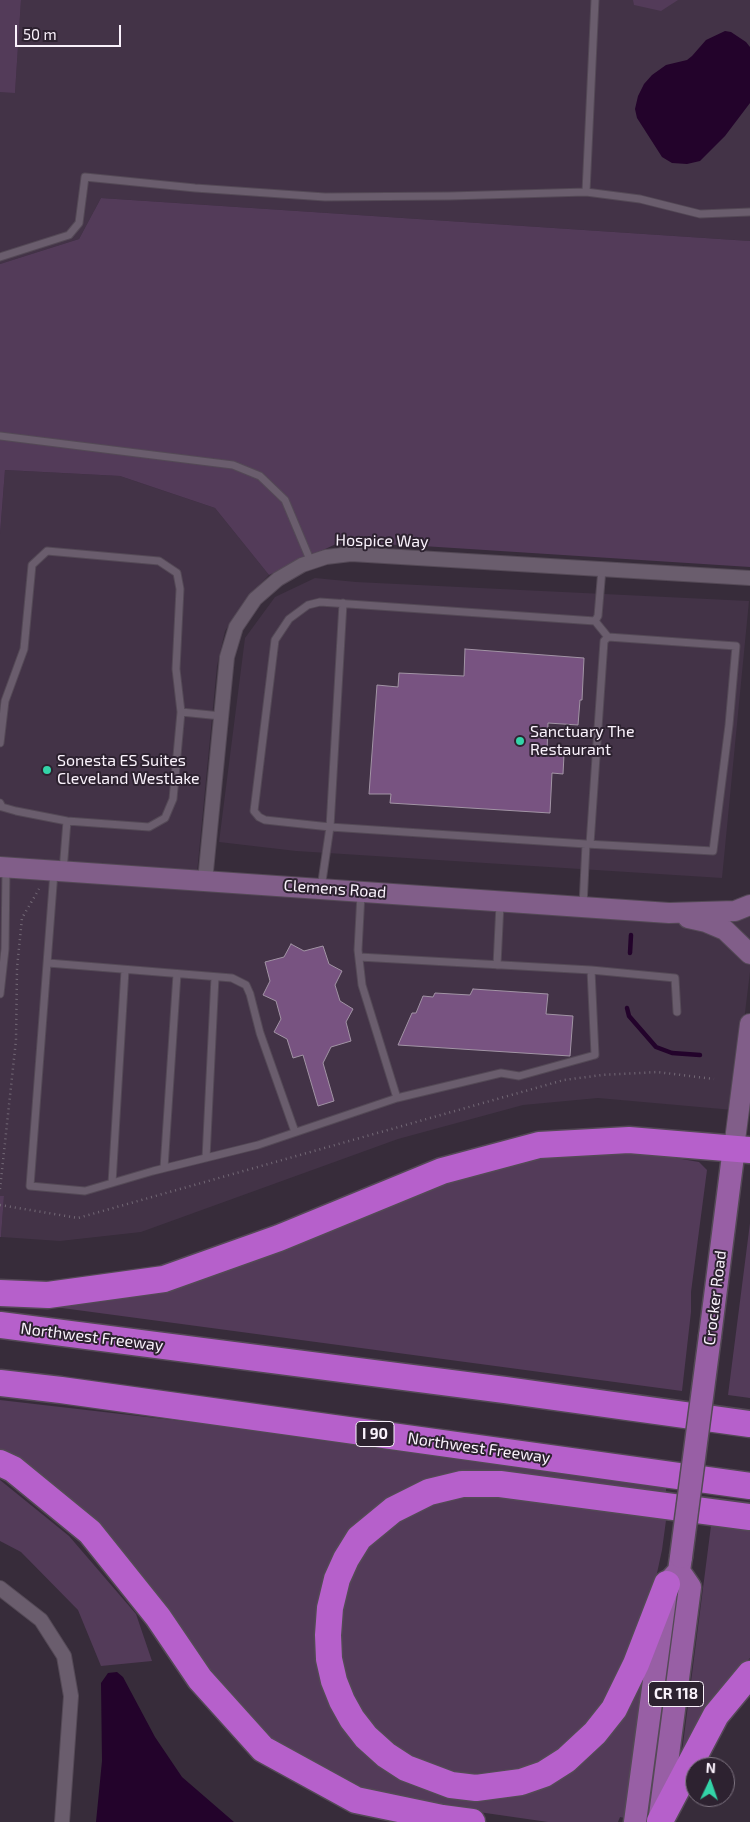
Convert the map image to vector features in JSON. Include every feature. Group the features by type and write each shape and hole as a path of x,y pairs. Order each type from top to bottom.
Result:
{"highway":[{"path":"0,1293 48,1295 164,1278 279,1238 442,1171 539,1145 629,1140 742,1149"},
{"name":"Northwest Freeway","path":"0,1325 505,1390 750,1424"},
{"name":"Northwest Freeway","path":"0,1383 62,1390 750,1486"},
{"path":"0,1462 13,1469 90,1532 158,1617 200,1679 263,1749 356,1800 442,1818 472,1822"},
{"path":"676,1571 636,1664 614,1709 595,1733 566,1760 544,1774 521,1782 476,1788 459,1786 435,1780 406,1768 386,1755 366,1737 345,1707 334,1681 329,1659 330,1608 346,1559 360,1538 393,1510 429,1492 462,1484 500,1484 750,1517"},
{"path":"651,1822 716,1715 750,1674"}],"main road":[{"name":"Crocker Road","path":"676,1571 710,1336 742,1149"},
{"name":"CR 118","path":"651,1822 690,1587 676,1571"}],"street":[{"name":"Hospice Way","path":"205,881 227,657 236,627 255,599 278,578 302,565 326,557 351,554 750,578"},
{"name":"Clemens Road","path":"3,867 669,913 735,911 750,905"},
{"name":"Clemens Road","path":"669,913 706,922 725,930 750,954"},
{"name":"Crocker Road","path":"742,1149 750,1024"},
{"path":"0,1588 41,1620 64,1656 70,1696 62,1822"}],"lane":[{"path":"586,192 595,0"},
{"path":"0,258 69,235 79,223 85,177 195,188 325,197 586,192 640,199 700,214 750,212"},
{"path":"0,436 233,465 242,468 260,476 286,500 311,562"},
{"path":"0,743 5,700 24,649 32,565 47,551 159,561 177,573 180,589 176,670 181,712 173,799 165,818 149,827 67,821 16,811 2,806 0,803"},
{"path":"595,620 598,616 602,569"},
{"path":"320,602 344,603 595,620 608,637 736,646 729,726 713,851 330,827 265,820 259,817 254,811 275,640 290,619 308,605 320,602"},
{"path":"321,888 330,827 344,603"},
{"path":"583,907 604,641 608,637"},
{"path":"181,712 221,716"},
{"path":"67,821 48,963 30,1186 85,1191 258,1144 397,1098 501,1074 519,1076 595,1055 591,970"},
{"path":"0,994 3,939 3,867"},
{"path":"361,891 359,957 362,985 397,1098"},
{"path":"498,965 500,901"},
{"path":"359,957 591,970 675,978 677,1012"},
{"path":"48,963 232,978 246,984 260,1033 295,1132"},
{"path":"112,1183 125,970"},
{"path":"164,1168 177,974"},
{"path":"206,1158 215,977"}],"path":[{"path":"0,1189 16,1040 17,968 22,918 39,889"},
{"path":"0,1205 78,1218 564,1080 602,1075 657,1072 714,1079"}],"shaded area":[{"path":"0,0 21,0 15,93 0,92"},
{"path":"21,0 750,0 750,241 101,198 79,239 0,264 0,92 15,92"},
{"path":"633,0 678,0 661,11 634,5"},
{"path":"725,31 731,32 750,47 750,103 725,136 700,161 687,164 672,163 662,157 637,118 635,109 638,96 644,84 652,75 666,65 687,60 706,40"},
{"path":"101,198 750,241 750,567 407,545 336,544 269,575 215,508 120,476 5,470 0,534 0,264 79,239"},
{"path":"5,470 120,476 215,508 269,575 245,601 225,631 217,666 197,873 750,911 750,972 733,1110 598,1098 523,1105 398,1139 141,1232 60,1241 1,1237 4,1196 0,1196 0,534"},
{"path":"315,578 356,582 749,601 722,878 296,851 219,842 245,638 275,597"},
{"path":"573,1151 658,1155 699,1162 707,1170 691,1292 691,1312 682,1391 47,1306 477,1165"},
{"path":"0,1196 4,1196 1,1237 0,1237"},
{"path":"750,1223 750,1398 728,1395"},
{"path":"0,1400 216,1425 666,1488 666,1494 489,1471 422,1481 394,1497 320,1607 376,1757 517,1793 633,1686 643,1687 628,1819 620,1817 618,1822 548,1822 402,1801 357,1789 320,1773 250,1724 0,1450"},
{"path":"0,1480 69,1536 136,1614 152,1661 101,1666 78,1610 21,1552 0,1541"},
{"path":"457,1492 667,1513 654,1587 620,1682 590,1721 556,1754 515,1774 468,1776 431,1768 398,1750 355,1708 339,1670 335,1623 357,1556 412,1506"},
{"path":"712,1518 750,1522 750,1658 740,1668 682,1752"},
{"path":"117,1672 123,1677 155,1737 182,1777 234,1822 96,1822 102,1761 101,1683 108,1673"}],"building":[{"path":"465,649 584,658 582,700 580,700 578,725 548,723 547,753 564,755 563,774 552,773 550,813 390,803 391,794 369,794 377,685 398,687 399,673 464,676"},
{"path":"291,944 304,951 323,946 329,964 342,971 335,985 340,1001 353,1009 346,1022 351,1041 331,1047 323,1063 334,1101 318,1106 303,1055 293,1058 287,1039 274,1032 281,1019 276,1001 263,995 270,981 265,962 284,957"},
{"path":"473,989 548,994 546,1014 573,1016 570,1056 398,1045 412,1013 416,1013 423,996 433,997 435,993 470,995"}],"waterway":[{"path":"630,953 631,935"},
{"path":"627,1008 629,1016 656,1047 672,1053 700,1055"}],"place":[{"name":"Sanctuary The Restaurant","path":"520,741"},
{"name":"Sonesta ES Suites Cleveland Westlake","path":"47,770"}]}
